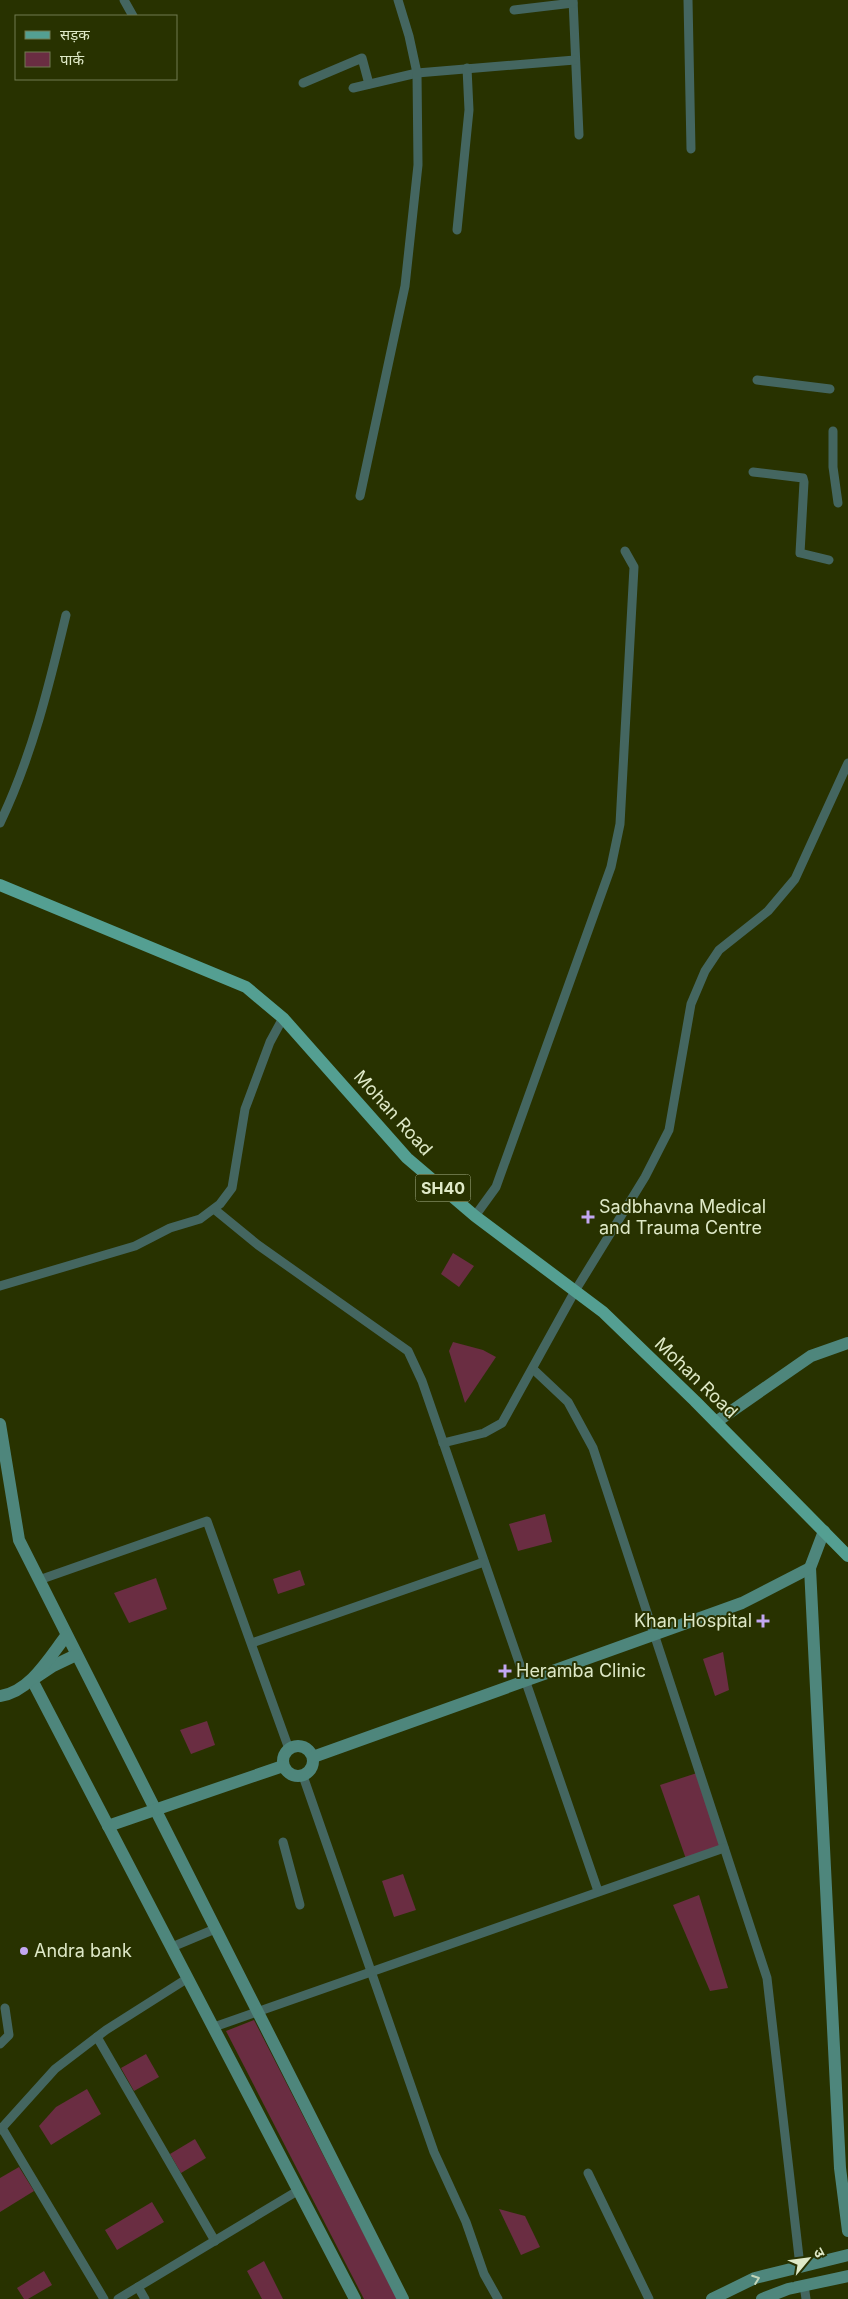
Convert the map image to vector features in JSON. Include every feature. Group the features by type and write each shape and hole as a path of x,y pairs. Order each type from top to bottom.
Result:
{"main road":[{"name":"Mohan Road","path":"0,885 246,987 283,1018 407,1158 475,1216 603,1312 716,1422 848,1556"}],"street":[{"path":"124,0 132,15"},
{"path":"360,496 408,264 418,165 417,73 409,36 398,0"},
{"path":"688,0 691,149"},
{"path":"514,10 573,1 579,135"},
{"path":"303,83 362,58 369,84"},
{"path":"353,88 417,73 575,60"},
{"path":"457,230 469,110 467,68"},
{"path":"757,380 830,389"},
{"path":"833,431 833,467 838,503"},
{"path":"753,472 802,478 804,482 800,553 829,560"},
{"path":"475,1216 496,1187 611,867 620,824 634,567 625,551"},
{"path":"0,823 17,788 45,702 66,615"},
{"path":"443,1443 484,1433 502,1423 575,1291 645,1177 668,1130 690,1004 705,971 719,950 768,911 795,879 848,763"},
{"path":"0,1286 134,1246 170,1228 200,1219 220,1204 232,1188 245,1109 270,1042 283,1018"},
{"path":"214,1209 258,1245 408,1351 422,1381 598,1891"},
{"path":"716,1422 811,1356 848,1342"},
{"path":"533,1369 568,1402 593,1448 767,1978 800,2266"},
{"path":"0,1424 19,1540 403,2299"},
{"path":"38,1580 207,1520 289,1748"},
{"path":"824,1531 810,1568 843,2116 840,2168 848,2231"},
{"path":"252,1643 484,1562"},
{"path":"313,1757 742,1603 810,1568"},
{"path":"32,1680 66,1636"},
{"path":"0,1696 10,1695 53,1666 76,1655"},
{"path":"32,1680 355,2299"},
{"path":"302,1747 310,1752 313,1757 310,1771 303,1776 293,1776 283,1766 283,1756 289,1748 302,1747"},
{"path":"108,1826 283,1766"},
{"path":"303,1776 434,2152 466,2222 484,2274 498,2299"},
{"path":"283,1842 300,1905"},
{"path":"214,2027 724,1848"},
{"path":"172,1947 215,1929"},
{"path":"104,2299 1,2129 55,2070 97,2037 188,1978"},
{"path":"0,2044 9,2035 5,2008"},
{"path":"97,2037 215,2241"},
{"path":"588,2173 649,2299"},
{"path":"118,2299 299,2190"},
{"path":"712,2299 755,2278 848,2255"},
{"path":"762,2299 804,2285 848,2276"},
{"path":"804,2285 806,2299"},
{"path":"138,2287 145,2299"}],"green space":[{"path":"453,1253 474,1266 459,1287 441,1274"},
{"path":"453,1342 483,1350 496,1357 465,1403 449,1351"},
{"path":"545,1514 552,1542 518,1551 509,1524"},
{"path":"300,1570 305,1585 278,1594 273,1579"},
{"path":"156,1578 167,1609 129,1623 114,1593"},
{"path":"723,1652 729,1690 715,1696 703,1659"},
{"path":"207,1721 215,1745 191,1754 180,1730"},
{"path":"697,1773 722,1846 686,1859 660,1785"},
{"path":"403,1874 416,1910 394,1917 382,1881"},
{"path":"699,1895 728,1988 710,1991 673,1905"},
{"path":"254,2020 397,2299 364,2299 226,2031"},
{"path":"146,2054 159,2077 134,2091 121,2068"},
{"path":"87,2089 101,2114 51,2145 39,2126 56,2107"},
{"path":"195,2139 206,2158 181,2173 170,2154"},
{"path":"19,2167 34,2191 0,2212 0,2178"},
{"path":"152,2202 164,2222 117,2250 105,2230"},
{"path":"499,2209 525,2216 540,2247 521,2255"},
{"path":"264,2261 283,2299 262,2299 247,2271"},
{"path":"44,2271 52,2285 28,2299 24,2299 17,2288"}],"place":[{"name":"Sadbhavna Medical and Trauma Centre","path":"588,1217"},
{"name":"Khan Hospital","path":"763,1621"},
{"name":"Heramba Clinic","path":"505,1671"},
{"name":"Andra bank","path":"24,1951"}]}
